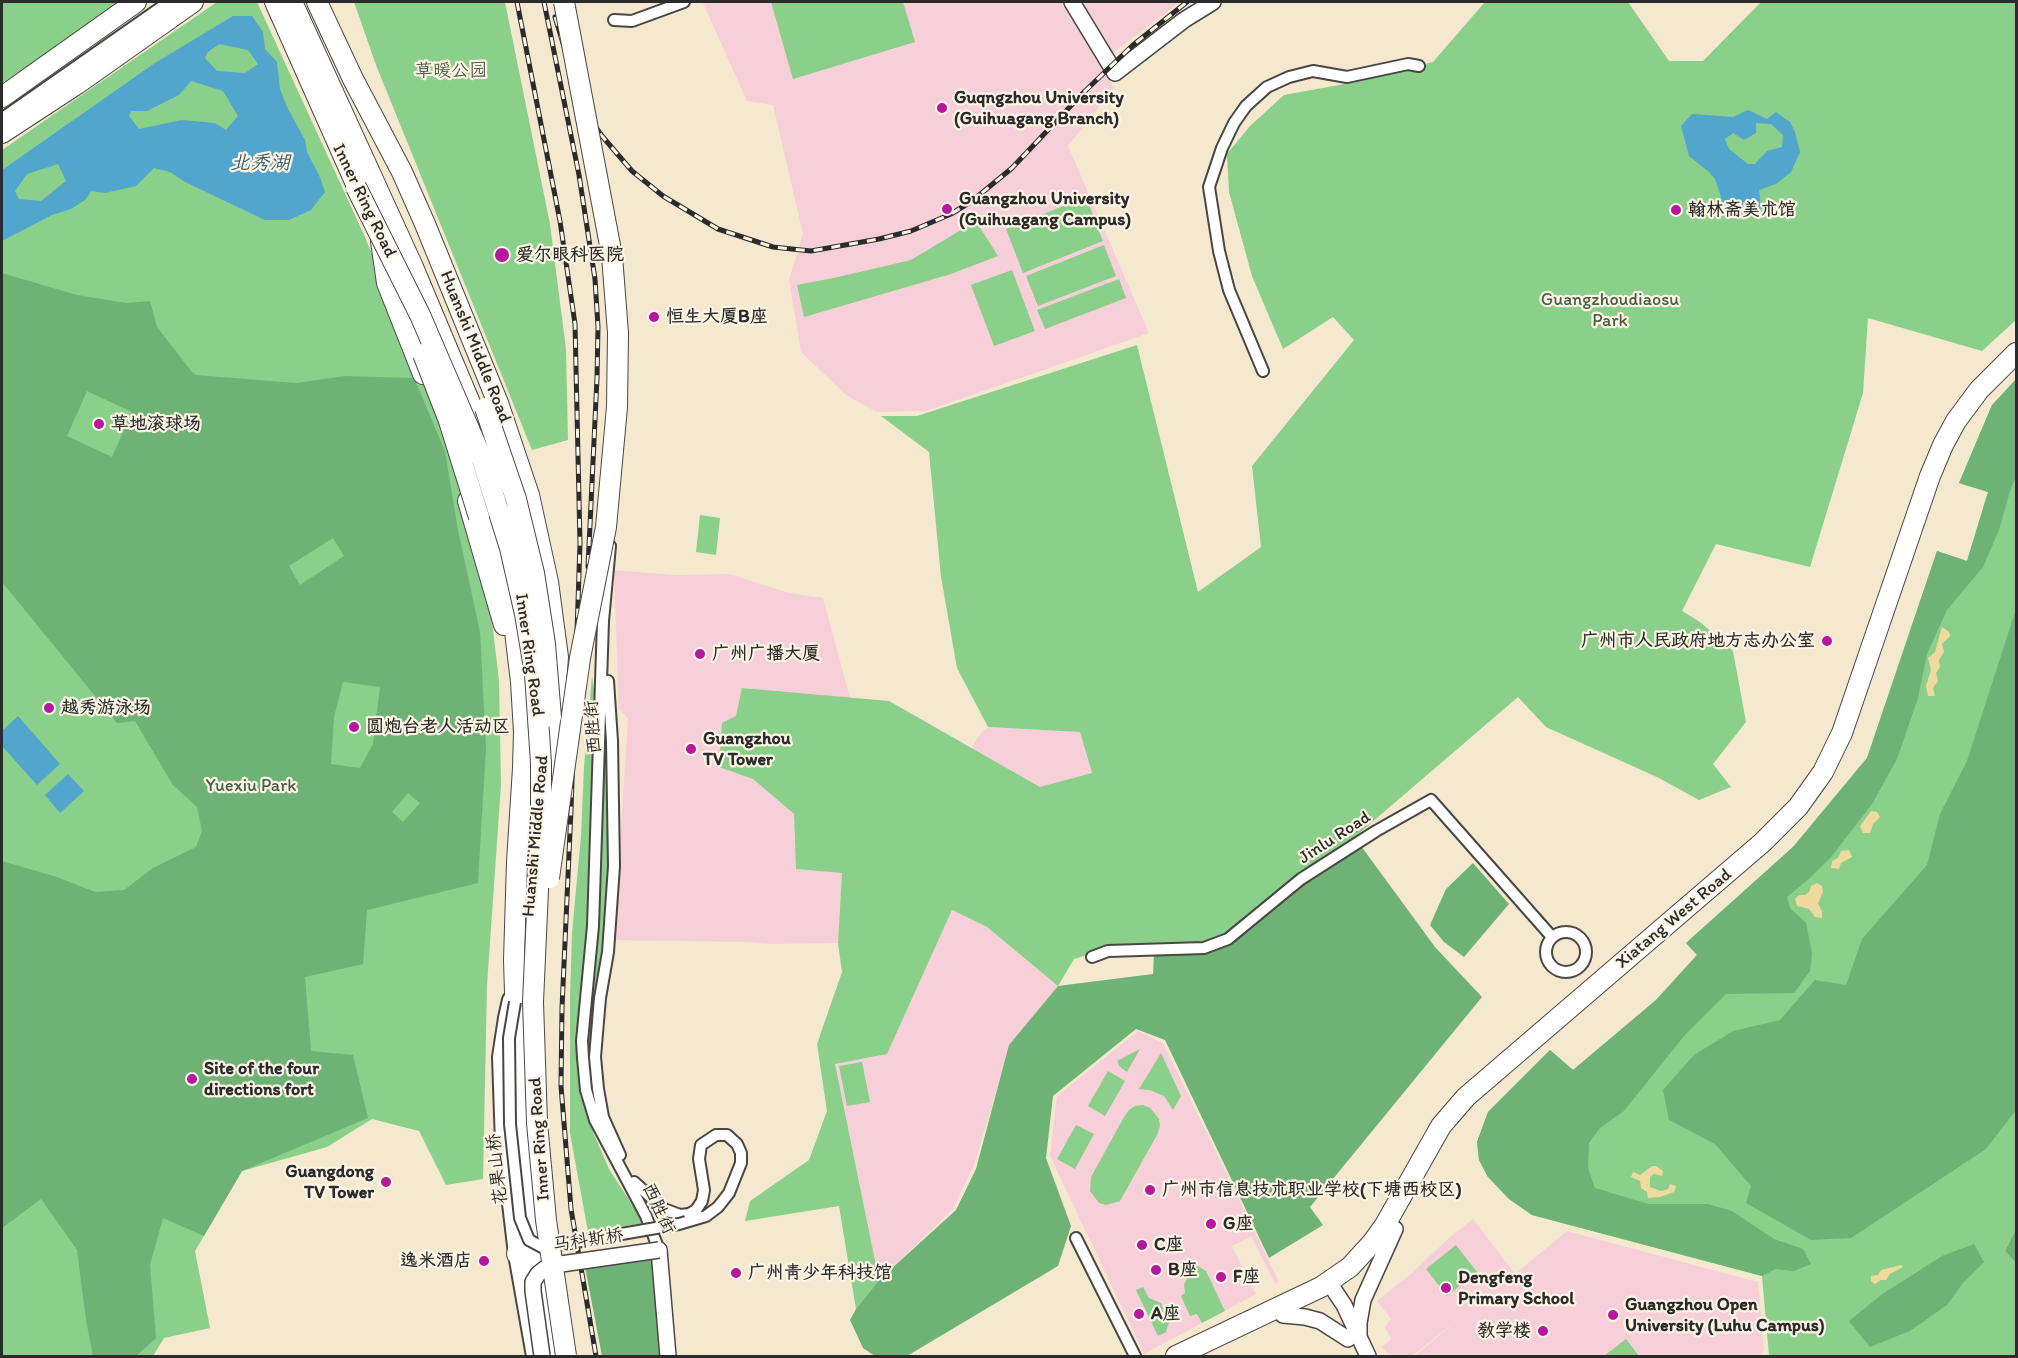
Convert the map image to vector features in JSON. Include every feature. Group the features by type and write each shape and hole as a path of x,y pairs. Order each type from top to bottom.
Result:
{"highway":[{"path":"2,97 136,2"},
{"path":"2,134 193,2"},
{"path":"274,2 381,241 387,282 458,469 521,682"},
{"name":"Inner Ring Road","path":"274,2 356,187 420,315 482,459 510,548 525,614 535,674 541,763 541,822 533,1002 537,1124 546,1220 569,1356"},
{"path":"292,2 347,111 468,395 504,490 525,566 536,622 542,688 541,753"},
{"name":"Inner Ring Road","path":"302,2 347,111 485,408"},
{"name":"Huanshi Middle Road","path":"318,2 353,79 412,195 510,436 529,495 543,553 553,611 558,673 554,711 541,753 543,816 527,965 527,1072 538,1202 561,1356"},
{"path":"546,898 580,658 606,527 617,407 618,333 612,256 564,2"},
{"name":"Inner Ring Road","path":"353,79 445,300 485,408 526,538 540,605 551,702 552,759 542,1016 547,1141 575,1356"},
{"path":"356,187 449,421 515,646 521,682"},
{"name":"Xiatang West Road","path":"1176,1356 1330,1289 1378,1236 1400,1202 1441,1126 1466,1097 1763,842 1807,796 1823,772 1842,733 1930,476 1943,445 1956,421 1979,390 2016,353"},
{"name":"Xiatang West Road","path":"1197,1356 1283,1315 1330,1289 1371,1258 1395,1229 1413,1200 1447,1134 1475,1100 1795,824 1822,791 1844,752 1858,718 1934,493 1953,446 1985,396 2016,365"},
{"path":"558,673 556,751 543,816 540,1057 551,1218 569,1356"},
{"name":"Huanshi Middle Road","path":"521,682 524,732 516,886 515,995 518,1089 528,1214 551,1356"},
{"path":"517,1254 528,1214"}],"main road":[{"path":"2,108 158,2"},
{"path":"2,122 174,2"},
{"path":"515,995 502,1043 504,1144 517,1254 535,1356"}],"street":[{"path":"614,20 632,21 684,2"},
{"path":"1072,2 1115,73 1184,20 1213,2"},
{"path":"1263,371 1229,290 1219,251 1209,187 1222,148 1234,123 1246,106 1267,87 1290,77 1313,71 1347,76 1408,64 1419,66"},
{"name":"西胜街","path":"622,433 603,621 593,926 582,1041 589,1104 595,1120 649,1223 659,1250"},
{"name":"西胜街","path":"603,621 612,741 614,866 608,952 600,998 595,1057 603,1117 655,1222 659,1250"},
{"name":"Jinlu Road","path":"1092,957 1108,951 1204,948 1228,939 1301,879 1376,831 1431,800 1552,937"},
{"name":"花果山桥","path":"515,995 509,1038 510,1124 520,1218 529,1240 542,1247 679,1224 706,1216 718,1208 729,1193 741,1163 741,1153 737,1144 727,1136 716,1135 701,1145 699,1159 704,1190 702,1201 696,1210 688,1214 680,1215 664,1209 634,1182"},
{"path":"1357,1356 1354,1338 1363,1300 1395,1229"},
{"path":"1076,1238 1135,1356"},
{"path":"659,1250 668,1356"},
{"name":"马科斯桥","path":"542,1356 532,1291 533,1282 538,1274 554,1265 659,1250"},
{"path":"1330,1289 1354,1338 1368,1356"},
{"path":"1283,1315 1320,1321 1354,1338"}],"shaded area":[{"name":"Guangzhou University (Guihuagang Campus)","path":"1180,2 1115,51 1103,64 1114,88 1068,146 1149,333 926,411 877,412 846,395 801,352 789,280 803,234 773,105 747,101 703,3"},
{"path":"614,570 675,575 729,574 789,593 823,598 850,698 742,688 753,779 794,814 796,869 842,873 838,943 770,944 614,940 628,718 619,709"},
{"path":"988,727 1080,732 1092,774 1040,787 971,748"},
{"path":"952,910 987,927 1058,986 1010,1045 974,1165 953,1209 879,1280 835,1064 887,1054"},
{"name":"广州市信息技术职业学校(下塘西校区)","path":"1138,1031 1163,1043 1279,1282 1275,1284 1251,1236 1232,1246 1256,1294 1144,1354 1050,1156 1057,1096"},
{"name":"Guangzhou Open University (Luhu Campus)","path":"1473,1219 1515,1274 1567,1231 1758,1282 1764,1349 1761,1356 1415,1356 1459,1319 1412,1356 1390,1356 1382,1347 1391,1339 1385,1327 1391,1319 1377,1301"}],"green space":[{"path":"2,2 123,2 2,83"},
{"name":"Yuexiu Park","path":"217,2 257,2 365,237 411,348 436,411 463,490 487,578 499,681 501,785 487,985 483,1179 446,1185 419,1131 372,1119 327,1147 242,1171 195,1251 210,1328 164,1338 153,1356 2,1356 2,150"},
{"name":"草暖公园","path":"354,2 505,2 550,224 566,349 568,440 532,450 376,65"},
{"path":"771,2 903,2 915,42 793,79"},
{"name":"Guangzhoudiaosu Park","path":"1485,2 1628,2 1669,61 1703,61 1761,2 2016,2 2016,320 1982,351 1868,318 1863,393 1810,567 1716,544 1682,611 1700,622 1733,651 1746,722 1713,764 1731,787 1699,800 1659,778 1546,727 1518,697 1350,841 1300,874 1227,936 1203,946 1106,949 1074,959 1058,986 987,927 952,910 887,1054 835,1064 879,1280 856,1309 839,1206 745,1221 750,1201 809,1160 827,1111 817,1044 842,972 838,943 842,873 796,869 794,814 753,779 719,767 722,723 736,716 742,688 889,701 1040,787 1092,773 1080,732 988,727 957,668 941,577 929,452 881,416 917,416 1137,345 1198,592 1261,547 1252,466 1354,340 1333,317 1283,349 1252,276 1229,192 1227,154 1250,126 1284,95 1350,83 1433,62"},
{"path":"1086,197 1103,241 1023,273 1006,229"},
{"path":"976,221 998,256 951,274 804,317 797,285 911,260"},
{"path":"1104,245 1116,276 1038,306 1026,276"},
{"path":"1012,270 1035,331 994,346 971,285"},
{"name":"Yuexiu Park","path":"2,273 77,295 126,303 150,301 157,327 196,375 296,383 345,376 414,378 445,451 458,530 480,632 486,748 478,883 367,910 363,964 305,977 311,1051 353,1055 368,1118 242,1171 204,1236 163,1218 150,1265 156,1338 136,1356 93,1356 77,1250 41,1199 2,1228 2,861 57,877 95,892 124,890 153,868 196,847 202,831 197,807 173,785 135,721 117,723 2,582","holes":["87,391 132,412 112,457 67,436","333,538 344,556 300,585 289,566","343,682 380,687 373,744 360,768 331,764 334,717","408,793 420,803 403,822 392,812"]},
{"path":"1119,279 1126,298 1045,329 1037,310"},
{"path":"2016,379 2016,476 1999,530 1983,567 1947,610 1927,654 1918,698 1897,759 1872,804 1831,857 1787,897 1790,908 1806,923 1812,954 1810,971 1794,993 1726,994 1684,1036 1624,1111 1600,1128 1589,1143 1588,1168 1595,1188 1648,1204 1708,1204 1732,1211 1774,1239 1803,1249 1811,1264 1794,1271 1776,1269 1762,1276 1532,1215 1509,1199 1488,1177 1479,1160 1477,1142 1488,1112 1550,1050 1573,1070 1656,1000 1697,955 1686,943 1793,847 1867,758 1937,551 1967,561 1988,492 1959,483 1992,405"},
{"path":"1992,405 2016,406 2016,1229 2005,1251 2016,1263 2016,1356 1769,1356 1762,1276 1532,1215 1509,1199 1488,1177 1479,1160 1477,1142 1488,1112 1550,1050 1573,1070 1656,1000 1697,955 1686,943 1793,847 1867,758 1937,551 1967,561 1988,492 1959,483"},
{"path":"700,515 720,518 716,555 696,552"},
{"path":"2016,609 2016,1110 1986,1149 1851,1238 1811,1240 1746,1203 1751,1186 1715,1144 1669,1120 1663,1090 1694,1055 1733,1031 1780,1020 1815,980 1846,985 1862,939 1927,865 1940,814 1967,761"},
{"path":"592,676 596,704 589,921 577,1042 580,1094 590,1125 609,1169 644,1223 588,1232 570,1133 570,998 572,933"},
{"path":"605,704 612,805 605,946 590,1045 592,1087 586,1040"},
{"path":"1361,846 1435,947 1482,997 1310,1207 1323,1225 1269,1258 1165,1040 1136,1029 1053,1096 1046,1158 1071,1226 1058,1266 907,1356 875,1356 863,1348 850,1320 879,1280 956,1210 976,1169 1009,1045 1058,986 1153,974 1154,955 1205,954 1229,942 1303,881"},
{"path":"1473,863 1509,904 1464,957 1444,942 1430,925 1446,889"},
{"path":"1140,1049 1127,1072 1120,1067 1117,1061"},
{"path":"1161,1053 1181,1096 1173,1110 1164,1096 1150,1090 1139,1089"},
{"path":"862,1062 870,1102 847,1106 839,1066"},
{"path":"1108,1071 1125,1081 1105,1116 1088,1106"},
{"path":"1143,1105 1150,1108 1159,1119 1160,1126 1157,1135 1120,1201 1106,1205 1099,1203 1090,1191 1091,1177 1129,1110"},
{"path":"1076,1125 1094,1134 1075,1169 1057,1159"},
{"path":"2016,1229 2016,1263 2005,1251"},
{"path":"1974,1244 1984,1262 1963,1283 1947,1305 1910,1331 1870,1347 1849,1321 1881,1295 1942,1256"},
{"path":"1456,1245 1477,1272 1447,1296 1426,1269"},
{"path":"653,1257 662,1356 602,1356 585,1267"},
{"path":"1196,1265 1206,1271 1225,1311 1202,1323 1197,1314 1190,1316 1181,1296 1185,1293 1184,1284"},
{"path":"1143,1287 1149,1298 1161,1303 1169,1322 1166,1332 1158,1336 1136,1290"},
{"path":"1626,1339 1639,1356 1604,1356"}],"sand":[{"path":"1942,627 1949,632 1950,636 1942,644 1944,652 1939,660 1940,667 1936,673 1938,681 1933,688 1935,696 1928,696 1926,686 1931,670 1928,658 1935,652"},
{"path":"1871,811 1877,812 1880,817 1873,824 1870,833 1863,833 1860,826"},
{"path":"1849,850 1852,857 1841,863 1839,869 1831,868 1832,861 1838,858 1841,851"},
{"path":"1817,883 1822,886 1823,892 1818,904 1822,911 1822,918 1815,917 1809,909 1797,906 1795,899 1799,895 1805,895 1811,886"},
{"path":"1652,1166 1663,1171 1662,1176 1654,1174 1650,1177 1650,1187 1661,1191 1668,1189 1670,1184 1676,1186 1674,1192 1648,1198 1647,1192 1641,1188 1640,1181 1631,1177 1633,1172 1640,1175"},
{"path":"1901,1265 1903,1267 1890,1274 1886,1280 1875,1284 1871,1281 1871,1276 1878,1275 1881,1270"}],"water":[{"name":"北秀湖","path":"233,16 252,16 263,32 265,49 277,62 280,89 305,140 307,152 325,192 311,210 289,220 265,220 185,182 170,172 154,168 136,186 105,193 91,191 86,199 71,209 52,215 2,241 2,170 155,63","holes":["219,44 248,50 258,64 245,73 217,71 205,58 208,52","191,81 223,91 238,116 226,130 215,123 182,120 139,129 129,116 131,111 147,111 179,95","58,164 66,181 41,201 19,199 15,191 27,174"]},
{"path":"1748,110 1767,119 1776,112 1790,122 1800,152 1791,172 1776,184 1759,190 1761,208 1745,214 1726,212 1715,179 1689,156 1681,126 1692,114 1733,117","holes":["1756,123 1771,124 1783,135 1782,147 1767,151 1755,164 1748,164 1729,149 1725,139 1733,133 1744,140 1756,133"]},
{"path":"18,716 60,764 37,785 2,746 2,731"},
{"path":"68,774 84,791 60,813 45,795"}],"railway":[{"path":"517,2 560,221 575,324 580,543 561,1086 571,1209 596,1356"},
{"path":"544,2 579,175 595,279 598,327 597,378 588,567"},
{"path":"555,17 583,109 602,136 632,171 663,196 718,229 773,247 811,251 911,231 951,214 972,201 1012,168 1083,93 1133,45 1187,2"}],"place":[{"name":"Guqngzhou University (Guihuagang Branch)","path":"942,108"},
{"name":"Guangzhou University (Guihuagang Campus)","path":"947,209"},
{"name":"翰林斋美术馆","path":"1676,210"},
{"name":"爱尔眼科医院","path":"502,255"},
{"name":"恒生大厦B座","path":"654,317"},
{"name":"草地滚球场","path":"99,424"},
{"name":"广州市人民政府地方志办公室","path":"1827,641"},
{"name":"广州广播大厦","path":"700,654"},
{"name":"越秀游泳场","path":"49,708"},
{"name":"圆炮台老人活动区","path":"354,727"},
{"name":"Guangzhou TV Tower","path":"691,749"},
{"name":"Site of the four directions fort","path":"192,1079"},
{"name":"Guangdong TV Tower","path":"386,1182"},
{"name":"广州市信息技术职业学校(下塘西校区)","path":"1150,1190"},
{"name":"G座","path":"1211,1224"},
{"name":"C座","path":"1142,1245"},
{"name":"逸米酒店","path":"484,1261"},
{"name":"B座","path":"1156,1270"},
{"name":"广州青少年科技馆","path":"736,1273"},
{"name":"F座","path":"1221,1277"},
{"name":"Dengfeng Primary School","path":"1446,1288"},
{"name":"A座","path":"1139,1314"},
{"name":"Guangzhou Open University (Luhu Campus)","path":"1613,1315"},
{"name":"教学楼","path":"1543,1331"}]}
